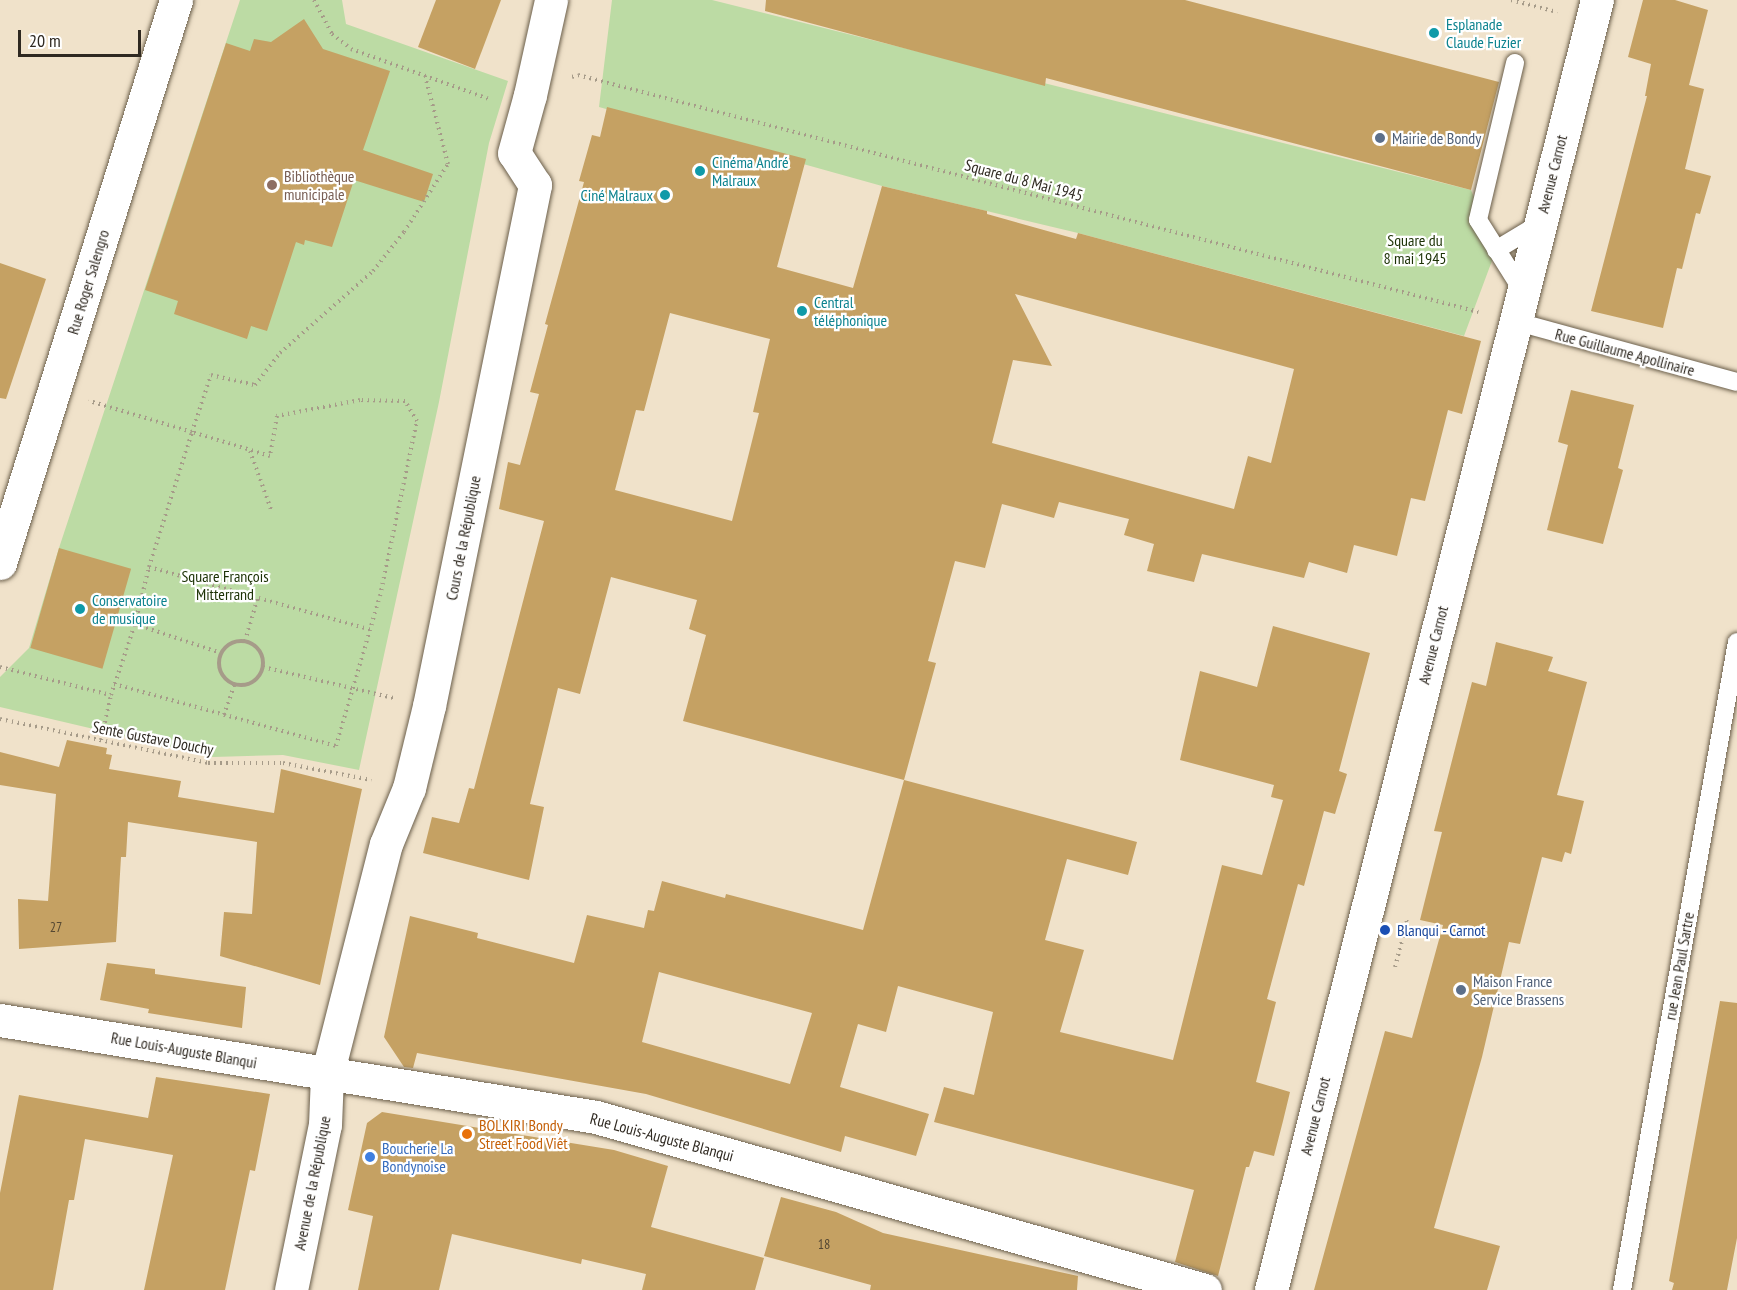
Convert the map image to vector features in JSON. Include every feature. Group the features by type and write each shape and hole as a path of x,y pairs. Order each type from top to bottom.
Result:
{"street":[{"name":"Rue Roger Salengro","path":"2,550 176,0"},
{"name":"Cours de la République","path":"327,1075 386,844 409,788 429,706 535,185 514,153 530,95 551,0"},
{"name":"Avenue Carnot","path":"1270,1290 1597,0"},
{"name":"Rue Louis-Auguste Blanqui","path":"0,1020 596,1117 1205,1290"},
{"name":"Avenue de la République","path":"291,1290 325,1125 327,1075"}],"lane":[{"path":"1515,63 1478,220 1522,290"},
{"path":"1496,250 1539,224"},
{"name":"Rue Guillaume Apollinaire","path":"1514,321 1737,382"},
{"name":"rue Jean Paul Sartre","path":"1622,1290 1737,642"}],"path":[{"path":"314,0 332,34 351,48 490,100"},
{"path":"1511,0 1544,9"},
{"name":"Square du 8 Mai 1945","path":"530,95 578,75 1514,321"},
{"path":"101,740 114,684 135,624 149,567 211,375 255,385 280,353 373,271 404,232 448,164 425,76"},
{"path":"54,390 270,456 277,416 360,400 405,401 417,421 371,630 336,746 114,684"},
{"path":"249,450 272,512"},
{"path":"149,567 371,630"},
{"path":"245,641 258,597"},
{"path":"135,624 221,653"},
{"path":"245,641 260,651 262,667 251,682 234,683 221,672 221,653 228,645 245,641"},
{"path":"0,667 111,695"},
{"path":"262,667 353,689"},
{"path":"224,715 234,683"},
{"name":"Sente Gustave Douchy","path":"0,719 208,763 283,763 409,788"}],"green space":[{"name":"Square François Mitterrand","path":"240,0 342,0 346,24 508,81 489,143 439,402 359,770 283,755 213,757 0,707 0,677 29,648 59,548"},
{"name":"Square du 8 mai 1945","path":"612,0 712,0 1471,190 1496,250 1464,336 1078,233 882,186 599,107"}],"building":[{"path":"436,0 501,0 475,69 418,47"},
{"name":"Mairie de Bondy","path":"766,0 1185,0 1499,82 1471,190 1046,78 1045,86 765,11"},
{"path":"1643,0 1675,0 1708,10 1689,85 1704,89 1685,169 1711,176 1700,214 1696,213 1682,269 1677,268 1663,328 1591,311 1647,96 1645,96 1651,64 1628,57"},
{"name":"Bibliothèque municipale","path":"304,19 323,49 390,71 363,150 433,174 424,202 354,180 332,247 305,240 304,245 296,242 267,331 251,326 247,339 174,314 178,301 145,290 226,43 250,51 254,39 271,42"},
{"path":"607,107 806,159 777,267 853,288 882,186 987,211 987,214 1076,239 1078,233 1481,341 1462,414 1448,410 1425,501 1411,498 1397,556 1354,545 1347,573 1309,562 1304,578 1202,554 1194,582 1147,571 1154,544 1124,535 1129,519 1059,502 1054,518 1002,504 985,568 955,561 928,661 936,663 904,780 683,721 706,635 689,629 697,600 611,577 580,694 558,688 530,804 544,807 529,880 423,853 432,817 459,823 469,788 474,789 544,521 499,509 508,462 520,465 539,394 530,392 548,325 545,324 584,182 579,181 592,135 600,137","holes":["1015,294 1294,369 1271,463 1248,456 1234,509 992,443 1013,360 1052,366","670,313 770,339 753,412 759,413 732,521 615,490 636,410 644,411"]},
{"path":"0,263 46,279 6,399 0,398"},
{"path":"1571,390 1634,405 1618,468 1623,470 1603,544 1547,530 1568,445 1558,442"},
{"name":"Conservatoire de musique","path":"59,548 131,569 102,669 30,648"},
{"path":"1273,626 1370,653 1339,771 1347,774 1335,814 1324,811 1304,886 1298,884 1267,999 1276,1002 1256,1082 1290,1092 1283,1121 1274,1156 1254,1151 1249,1167 1246,1167 1218,1276 1175,1262 1194,1190 934,1122 944,1087 974,1095 993,1012 898,986 886,1032 858,1024 840,1087 929,1114 916,1156 845,1136 841,1152 646,1094 417,1053 413,1068 404,1067 384,1037 410,916 478,933 477,938 574,963 587,915 644,928 648,910 654,911 662,881 725,898 726,894 863,930 904,780 1137,842 1128,875 1067,859 1045,940 1084,950 1060,1032 1173,1060 1222,865 1262,875 1283,800 1271,797 1274,785 1180,760 1200,671 1257,687","holes":["659,972 812,1013 790,1084 642,1042"]},
{"path":"1496,642 1553,657 1548,671 1587,682 1557,795 1584,801 1571,854 1565,852 1562,862 1542,857 1520,944 1509,942 1482,1057 1434,1228 1500,1246 1487,1290 1314,1290 1385,1031 1412,1038 1443,925 1420,920 1442,832 1434,831 1472,682 1486,686"},
{"path":"67,740 107,748 106,754 112,755 109,769 181,781 178,797 274,813 281,769 362,789 320,985 220,956 224,912 252,914 257,842 128,822 126,857 121,857 116,942 19,949 18,899 48,901 56,794 0,785 0,752 59,767"},
{"path":"107,963 155,969 155,974 246,987 242,1028 148,1013 149,1009 100,1000"},
{"path":"1720,1001 1737,1003 1737,1238 1727,1290 1672,1290 1674,1283 1669,1281"},
{"path":"156,1077 270,1094 255,1171 250,1170 225,1290 144,1290 173,1155 85,1139 74,1200 69,1200 53,1290 0,1290 0,1193 19,1095 148,1118"},
{"path":"382,1112 614,1150 668,1166 651,1227 764,1258 755,1290 642,1290 646,1274 582,1259 581,1264 452,1234 439,1290 358,1290 373,1216 348,1210 367,1123"},
{"path":"781,1197 836,1212 883,1233 1078,1276 1077,1290 870,1290 871,1285 764,1256"}],"place":[{"name":"Esplanade Claude Fuzier","path":"1434,33"},
{"name":"Mairie de Bondy","path":"1380,138"},
{"name":"Cinéma André Malraux","path":"700,171"},
{"name":"Bibliothèque municipale","path":"272,185"},
{"name":"Ciné Malraux","path":"665,195"},
{"name":"Central téléphonique","path":"802,311"},
{"name":"Conservatoire de musique","path":"80,609"},
{"name":"Blanqui - Carnot","path":"1385,930"},
{"name":"Maison France Service Brassens","path":"1461,990"},
{"name":"BOLKIRI Bondy Street Food Viêt","path":"467,1134"},
{"name":"Boucherie La Bondynoise","path":"370,1157"}]}
